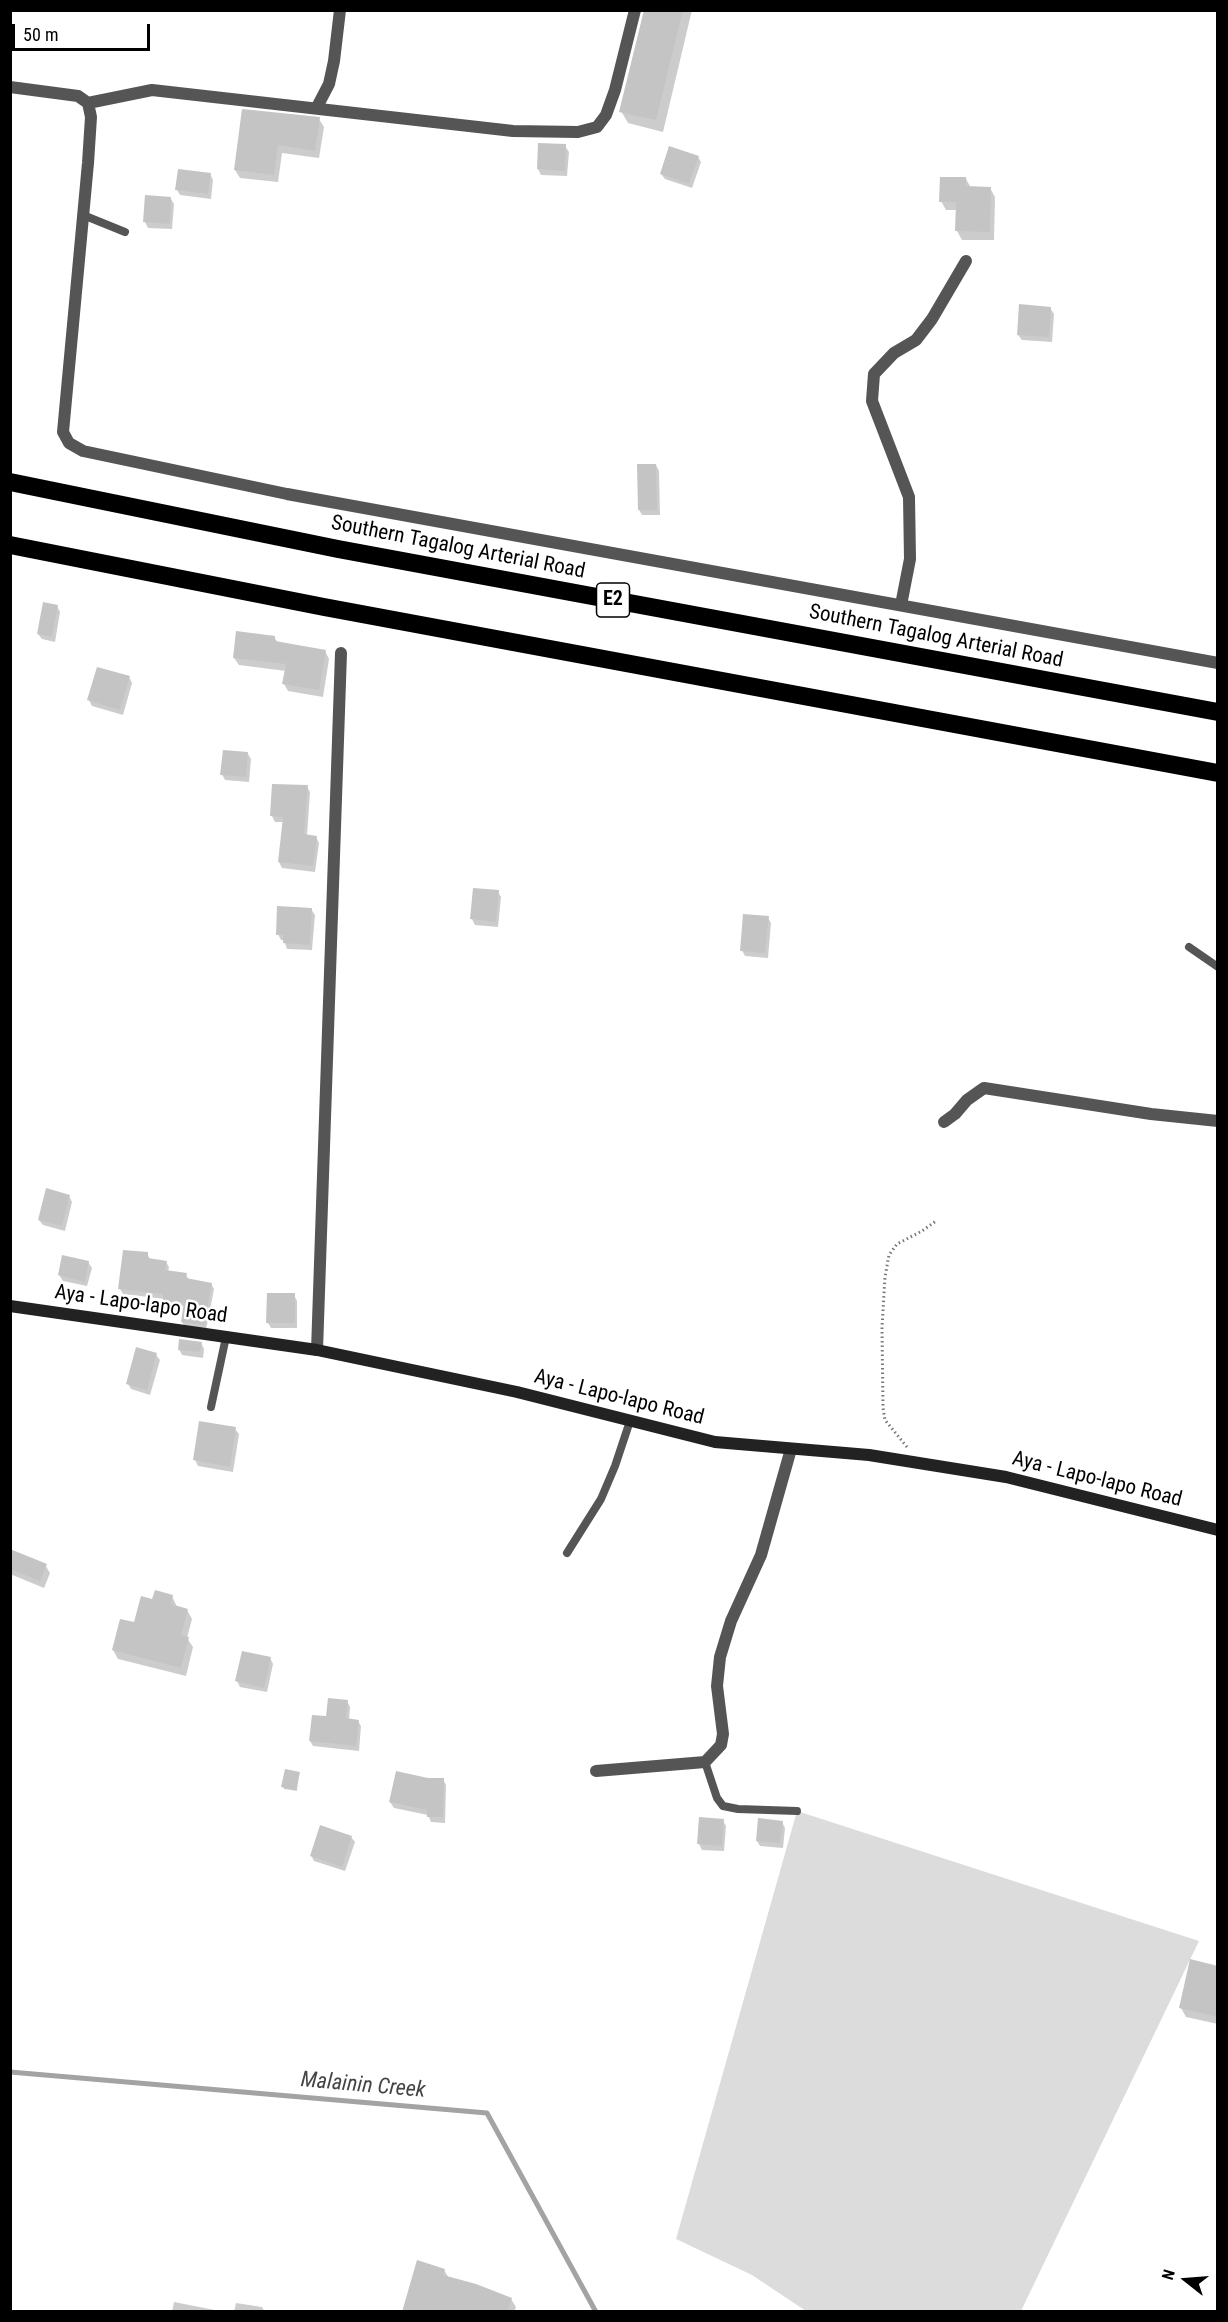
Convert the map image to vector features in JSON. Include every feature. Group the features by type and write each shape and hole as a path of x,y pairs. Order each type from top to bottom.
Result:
{"highway":[{"name":"Southern Tagalog Arterial Road","path":"10,482 349,551 1218,712"},
{"path":"10,545 324,607 1218,773"}],"street":[{"path":"317,107 329,84 340,10"},
{"path":"88,103 152,90 513,131 578,132 597,127 606,115 615,90 635,10"},
{"path":"10,87 78,96 88,103 91,117 63,432 69,443 83,451 287,494 1218,663"},
{"path":"901,604 910,559 909,497 872,401 874,374 894,353 916,340 933,320 966,261"},
{"path":"317,1350 341,653"},
{"path":"944,1122 955,1114 967,1100 984,1088 1151,1114 1218,1121"},
{"name":"Aya - Lapo-lapo Road","path":"10,1306 317,1350 517,1392 715,1442 869,1455 1006,1478 1218,1530"},
{"path":"596,1771 705,1762 721,1745 723,1734 717,1686 720,1657 732,1621 761,1555 791,1449"}],"lane":[{"path":"83,215 125,232"},
{"path":"1189,946 1218,967"},
{"path":"211,1407 226,1337"},
{"path":"567,1553 601,1499 630,1421"},
{"path":"705,1762 717,1798 723,1806 738,1809 797,1811"}],"path":[{"path":"918,1463 902,1438 885,1420 882,1327 889,1255 897,1244 936,1221"}],"shaded area":[{"path":"797,1811 1199,1941 1021,2311 806,2311 752,2275 676,2239"}],"building":[{"path":"644,10 683,10 656,120 619,112"},
{"path":"242,109 320,117 315,151 278,145 274,175 234,170"},
{"path":"538,143 566,144 565,171 537,169"},
{"path":"669,146 699,156 689,184 660,174"},
{"path":"178,169 211,173 208,194 175,190"},
{"path":"940,177 966,177 966,186 991,187 990,232 955,231 956,202 939,202"},
{"path":"145,195 171,197 170,224 143,222"},
{"path":"1019,304 1051,307 1049,337 1017,335"},
{"path":"637,464 656,464 657,510 638,510"},
{"path":"43,602 58,605 52,637 37,634"},
{"path":"236,631 275,636 275,641 326,650 319,690 282,684 286,664 233,658"},
{"path":"97,667 130,676 120,710 87,700"},
{"path":"223,750 248,752 246,777 220,775"},
{"path":"272,784 308,785 304,834 317,836 313,866 278,862 283,817 270,816"},
{"path":"473,888 499,890 496,922 470,919"},
{"path":"277,906 312,908 310,945 283,943 283,935 276,935"},
{"path":"743,914 769,916 765,953 740,951"},
{"path":"46,1188 70,1195 62,1226 38,1220"},
{"path":"123,1250 148,1252 148,1258 167,1261 165,1270 187,1273 186,1278 212,1283 204,1325 181,1322 184,1302 163,1302 163,1294 118,1289"},
{"path":"62,1255 89,1261 85,1282 58,1275"},
{"path":"267,1293 295,1293 295,1323 266,1323"},
{"path":"179,1339 202,1342 200,1352 178,1350"},
{"path":"136,1347 157,1353 147,1390 126,1384"},
{"path":"199,1421 236,1427 230,1467 193,1460"},
{"path":"10,1549 47,1564 40,1581 10,1569"},
{"path":"155,1590 173,1595 171,1604 188,1609 181,1635 189,1637 181,1668 112,1650 120,1619 134,1622 141,1596 152,1599"},
{"path":"242,1651 271,1657 264,1688 235,1681"},
{"path":"328,1698 348,1700 346,1718 359,1720 356,1746 309,1741 312,1715 326,1716"},
{"path":"285,1769 300,1772 296,1790 281,1787"},
{"path":"396,1771 428,1778 444,1778 443,1817 427,1817 427,1810 389,1802"},
{"path":"699,1817 724,1819 722,1846 697,1844"},
{"path":"758,1818 783,1821 780,1843 756,1841"},
{"path":"320,1825 352,1836 342,1867 310,1856"},
{"path":"1190,1959 1218,1966 1218,2017 1179,2008"},
{"path":"417,2260 445,2269 443,2275 476,2284 512,2298 507,2312 402,2312"}],"waterway":[{"name":"Malainin Creek","path":"10,2072 487,2113 596,2312"}]}
